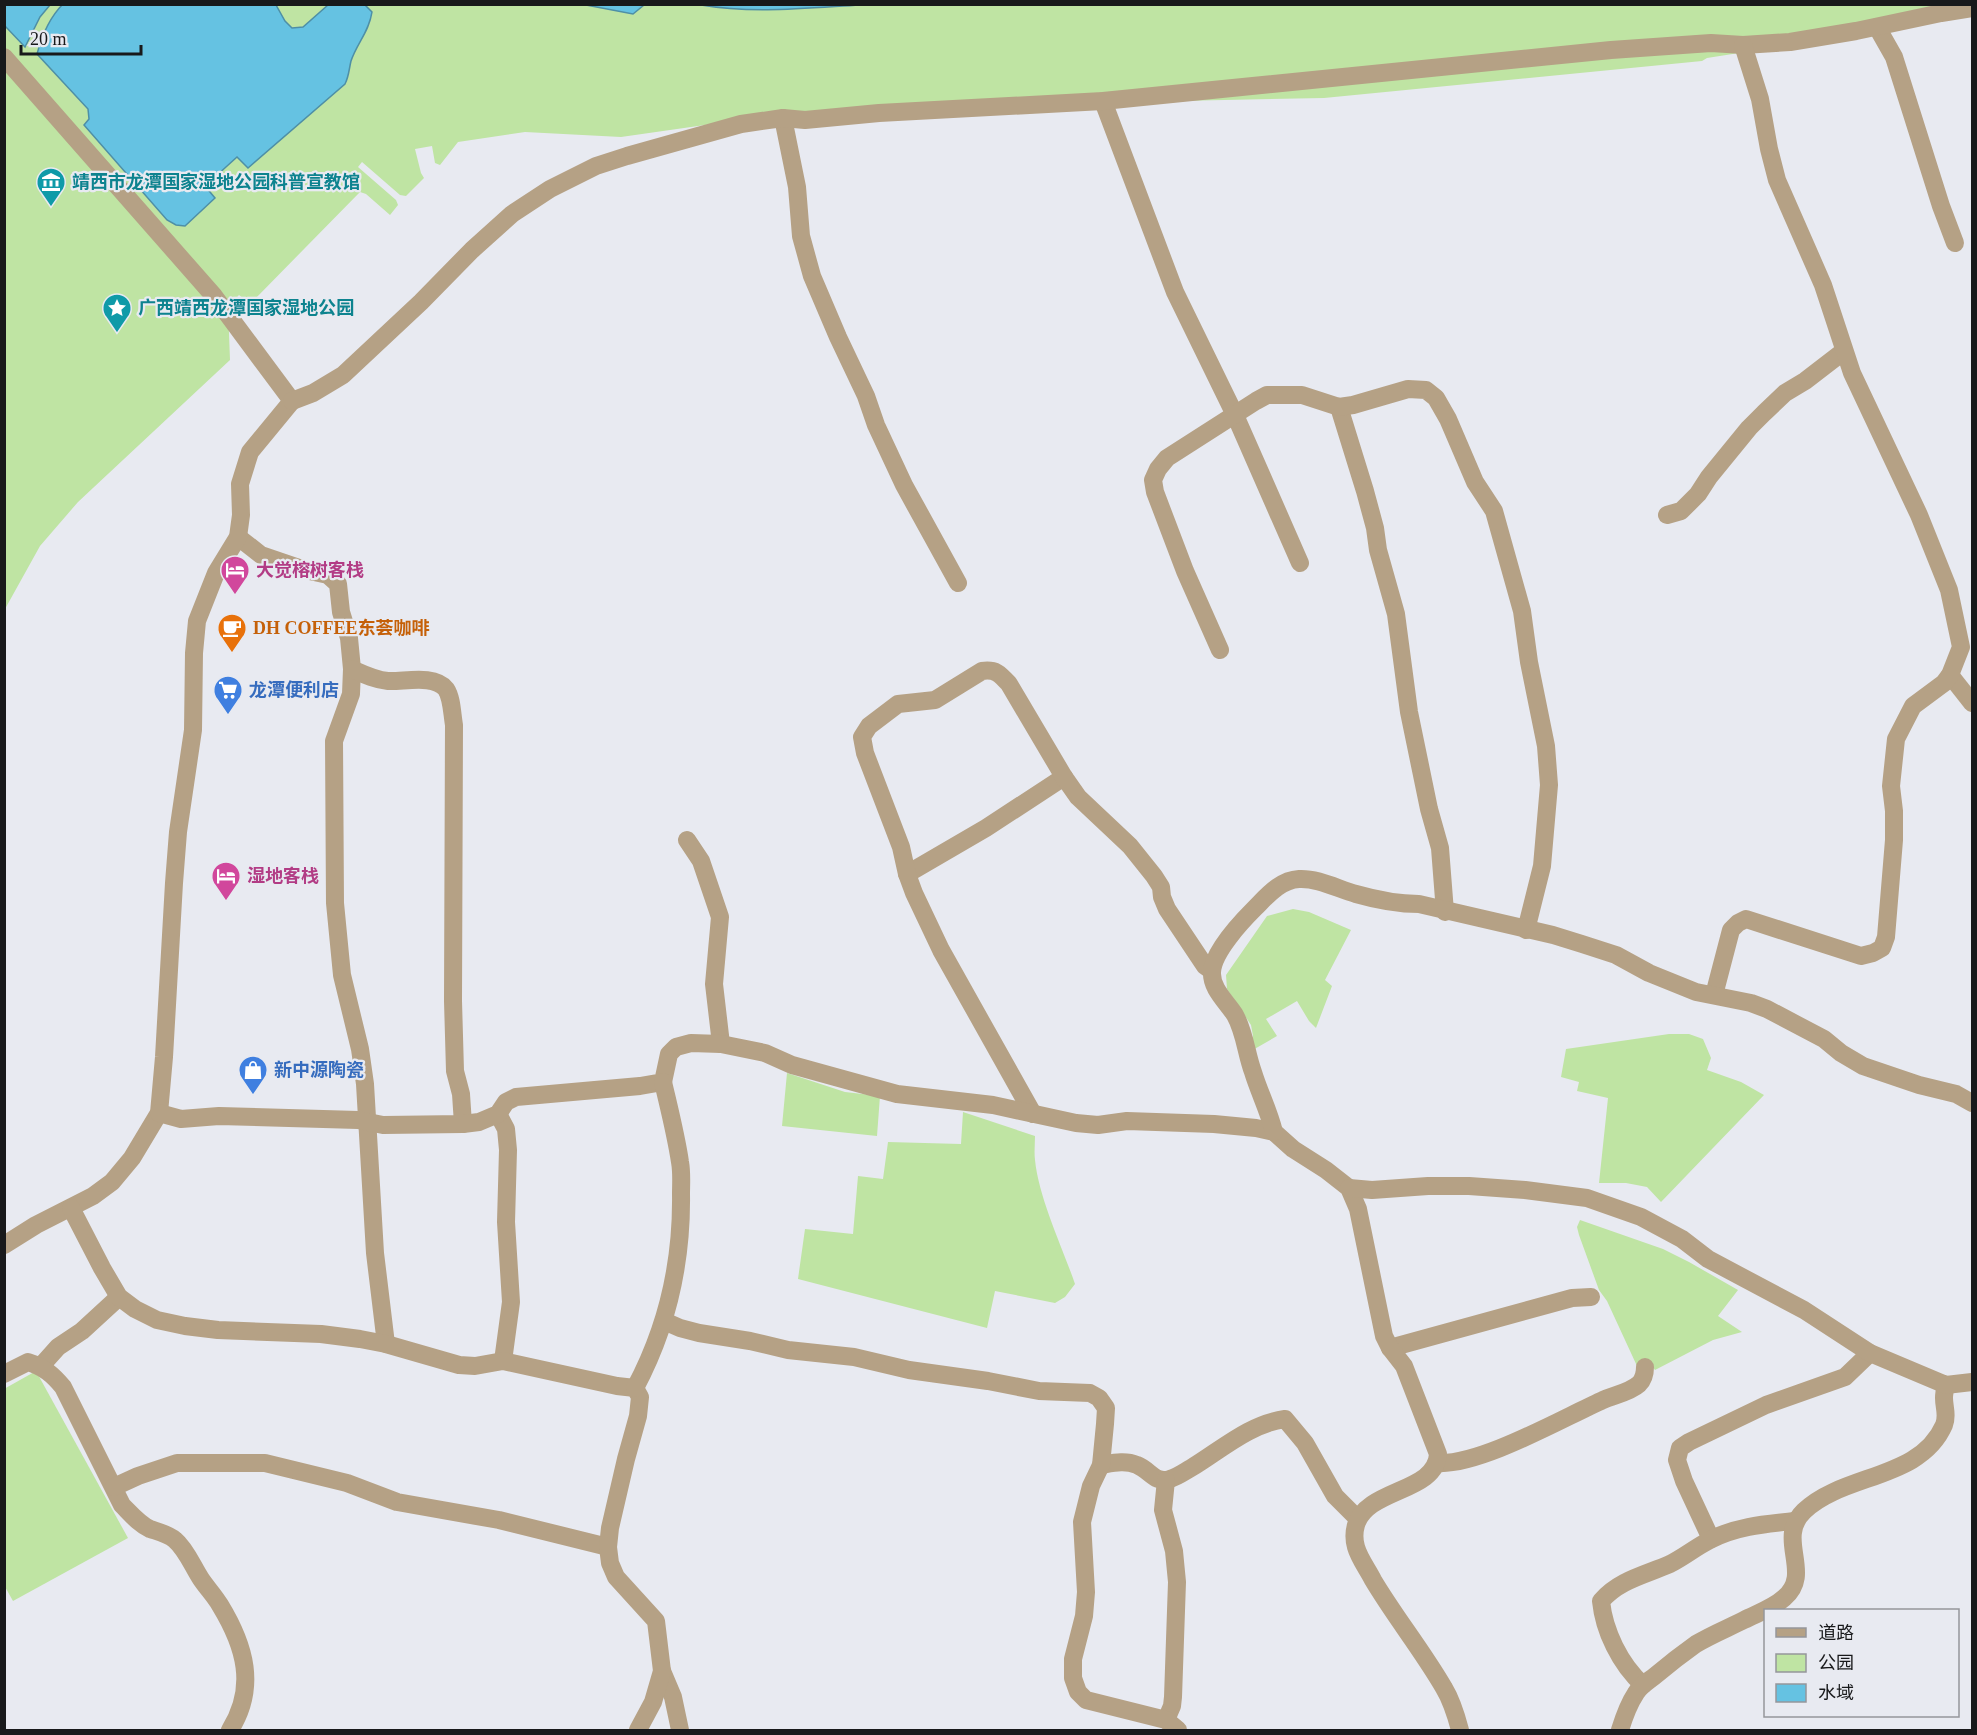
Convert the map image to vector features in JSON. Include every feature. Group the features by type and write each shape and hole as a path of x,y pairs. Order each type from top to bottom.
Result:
{"street":[{"path":"4,1245 112,1182 132,1158 159,1113 174,873 194,730 194,653 197,621 216,573 238,537 242,514 240,484 250,452 292,402 313,393 343,375 512,214 550,189 596,166 638,152 741,124 783,118 805,120 879,113 1103,101 1611,50 1711,43 1743,45 1790,42 1972,8"},
{"path":"1877,27 1894,57 1955,243"},
{"path":"1714,995 1731,930 1746,919 1861,956 1882,948 1886,937 1892,871 1894,811 1892,786 1896,739 1912,706 1944,683 1950,675 1961,647 1948,590 1919,515 1844,351 1823,285 1777,180 1760,99 1743,45"},
{"path":"4,57 214,296 292,402"},
{"path":"1103,101 1175,292 1235,414 1300,563"},
{"path":"783,118 797,187 801,236 812,276 866,396 880,435 958,583"},
{"path":"1666,514 1681,511 1698,494 1749,428 1785,393 1805,381 1844,351"},
{"path":"1220,650 1162,514 1153,480 1167,458 1268,395 1302,395 1339,407 1408,389 1426,390 1436,398 1448,419 1475,482 1494,511 1522,611 1529,662 1546,746 1548,785 1546,828 1537,890 1526,930"},
{"path":"1339,407 1365,491 1375,528 1378,550 1396,614 1409,712 1429,809 1440,848 1445,912"},
{"path":"238,537 261,555 305,570 328,574 338,585 341,612 349,638 352,669 351,694 334,741 335,903 342,975 360,1049 368,1122 375,1253 386,1344"},
{"path":"352,669 386,681 439,683 447,690 450,702 454,725 455,1071 461,1094 463,1124"},
{"path":"1033,1114 941,950 907,874 902,847 865,753 862,737 869,726 898,704 935,700 982,671 992,669 1001,675 1009,684 1078,797 1104,820 1143,861 1161,887 1167,909 1205,966 1212,972"},
{"path":"1950,675 1972,703"},
{"path":"907,874 986,828 1064,777"},
{"path":"687,840 701,861 720,917 714,984 721,1044"},
{"path":"1274,1132 1271,1118 1251,1069 1242,1030 1214,982 1212,972 1222,947 1252,911 1282,884 1295,879 1306,879 1398,904 1419,904 1445,912 1553,935 1616,955 1650,973 1695,992 1751,1003 1767,1009 1824,1039 1840,1053 1863,1066 1919,1085 1956,1094 1972,1103"},
{"path":"635,1388 656,1345 676,1265 681,1217 680,1164 663,1082 669,1054 676,1047 691,1043 721,1044 765,1053 792,1065 897,1094 993,1106 1076,1123 1098,1125 1127,1121 1214,1124 1274,1132 1293,1149 1349,1188 1358,1209 1379,1315 1390,1348 1404,1366 1438,1454 1432,1473 1400,1491 1381,1498 1358,1519 1354,1532 1356,1548 1387,1603 1445,1689 1456,1713 1460,1731"},
{"path":"159,1113 182,1119 219,1116 358,1120 383,1125 463,1124 479,1122 498,1114 506,1102 516,1097 663,1082"},
{"path":"498,1114 506,1130 508,1150 506,1222 511,1302 503,1361"},
{"path":"1349,1188 1384,1190 1428,1186 1469,1186 1587,1198 1641,1217 1682,1239 1708,1259 1804,1310 1870,1353 1946,1385 1972,1382"},
{"path":"71,1208 119,1297 135,1309 157,1320 185,1326 250,1332 321,1334 386,1344 459,1365 475,1366 503,1361 635,1388"},
{"path":"41,1366 58,1347 82,1331 119,1297"},
{"path":"1390,1348 1572,1298 1591,1297"},
{"path":"663,1321 699,1333 807,1353 854,1357 909,1370 1039,1391 1090,1393 1099,1398 1106,1408 1101,1465 1091,1486 1082,1522 1086,1592 1084,1616 1073,1659 1074,1678 1078,1692 1086,1700 1172,1725 1178,1582 1174,1551 1163,1510 1166,1480"},
{"path":"1711,1539 1684,1481 1677,1460 1680,1448 1766,1405 1845,1377 1870,1353"},
{"path":"4,1374 28,1362 41,1366 51,1373 63,1387 122,1505 135,1519 177,1541 202,1581 219,1602 241,1649 246,1684 245,1700 230,1731"},
{"path":"1437,1462 1461,1461 1559,1422 1633,1388 1641,1382 1645,1367"},
{"path":"1768,1609 1792,1591 1796,1583 1797,1572 1792,1534 1795,1521 1805,1510 1845,1486 1892,1470 1918,1456 1935,1440 1944,1425 1947,1415 1944,1397 1946,1385"},
{"path":"635,1388 640,1397 638,1416 610,1528 608,1547 610,1563 616,1576 656,1621 662,1671 673,1696 680,1731"},
{"path":"1101,1465 1115,1462 1128,1463 1138,1466 1155,1479 1166,1480 1213,1456 1227,1444 1264,1424 1286,1419 1305,1443 1335,1496 1358,1519"},
{"path":"114,1487 177,1463 265,1463 346,1483 397,1502 499,1520 608,1547"},
{"path":"1643,1685 1631,1674 1607,1630 1601,1601 1615,1587 1671,1563 1711,1539 1746,1526 1795,1521"},
{"path":"1620,1731 1625,1712 1643,1685 1697,1644 1764,1611"},
{"path":"638,1731 653,1702 662,1671"}],"green space":[{"name":"广西靖西龙潭国家湿地公园","path":"5,5 1972,5 1771,48 1707,58 1702,61 1324,98 1177,101 712,124 621,137 525,132 458,142 440,165 435,163 432,146 415,149 424,178 406,196 400,195 362,162 358,167 396,200 398,205 390,215 366,194 360,192 250,304 239,295 228,307 230,360 78,502 40,546 5,609"},
{"path":"1293,909 1309,912 1351,930 1325,980 1332,986 1316,1028 1297,1001 1266,1019 1277,1036 1251,1051 1253,1036 1251,1025 1227,989 1226,975 1267,916"},
{"path":"1669,1034 1689,1034 1703,1039 1711,1058 1707,1070 1741,1082 1764,1095 1661,1202 1647,1187 1626,1183 1599,1183 1608,1098 1577,1091 1579,1082 1561,1077 1566,1049"},
{"path":"787,1073 845,1092 880,1096 877,1136 782,1126"},
{"path":"963,1112 1035,1136 1035,1160 1041,1190 1075,1284 1065,1297 1055,1303 995,1291 987,1328 798,1279 805,1229 853,1234 858,1176 883,1179 888,1142 961,1144"},
{"path":"1580,1220 1663,1249 1738,1290 1718,1316 1742,1332 1713,1340 1655,1370 1650,1364 1637,1366 1607,1301 1599,1290 1579,1235 1577,1227"},
{"path":"36,1371 128,1538 13,1601 4,1585 4,1389"}],"water":[{"path":"5,4 50,5 40,17 25,47 5,26"},
{"path":"63,4 276,5 292,28 303,27 328,5 365,5 372,12 368,26 351,61 345,84 248,168 237,157 205,186 215,198 185,226 176,225 167,220 84,125 89,119 88,109 37,54 47,27"},
{"path":"586,5 644,5 633,14"},
{"path":"701,5 860,5 760,10"}],"place":[{"name":"靖西市龙潭国家湿地公园科普宣教馆","path":"51,208"},
{"name":"广西靖西龙潭国家湿地公园","path":"117,334"},
{"name":"大觉榕树客栈","path":"235,596"},
{"name":"DH COFFEE东荟咖啡","path":"232,654"},
{"name":"龙潭便利店","path":"228,716"},
{"name":"湿地客栈","path":"226,902"},
{"name":"新中源陶瓷","path":"253,1096"}]}
